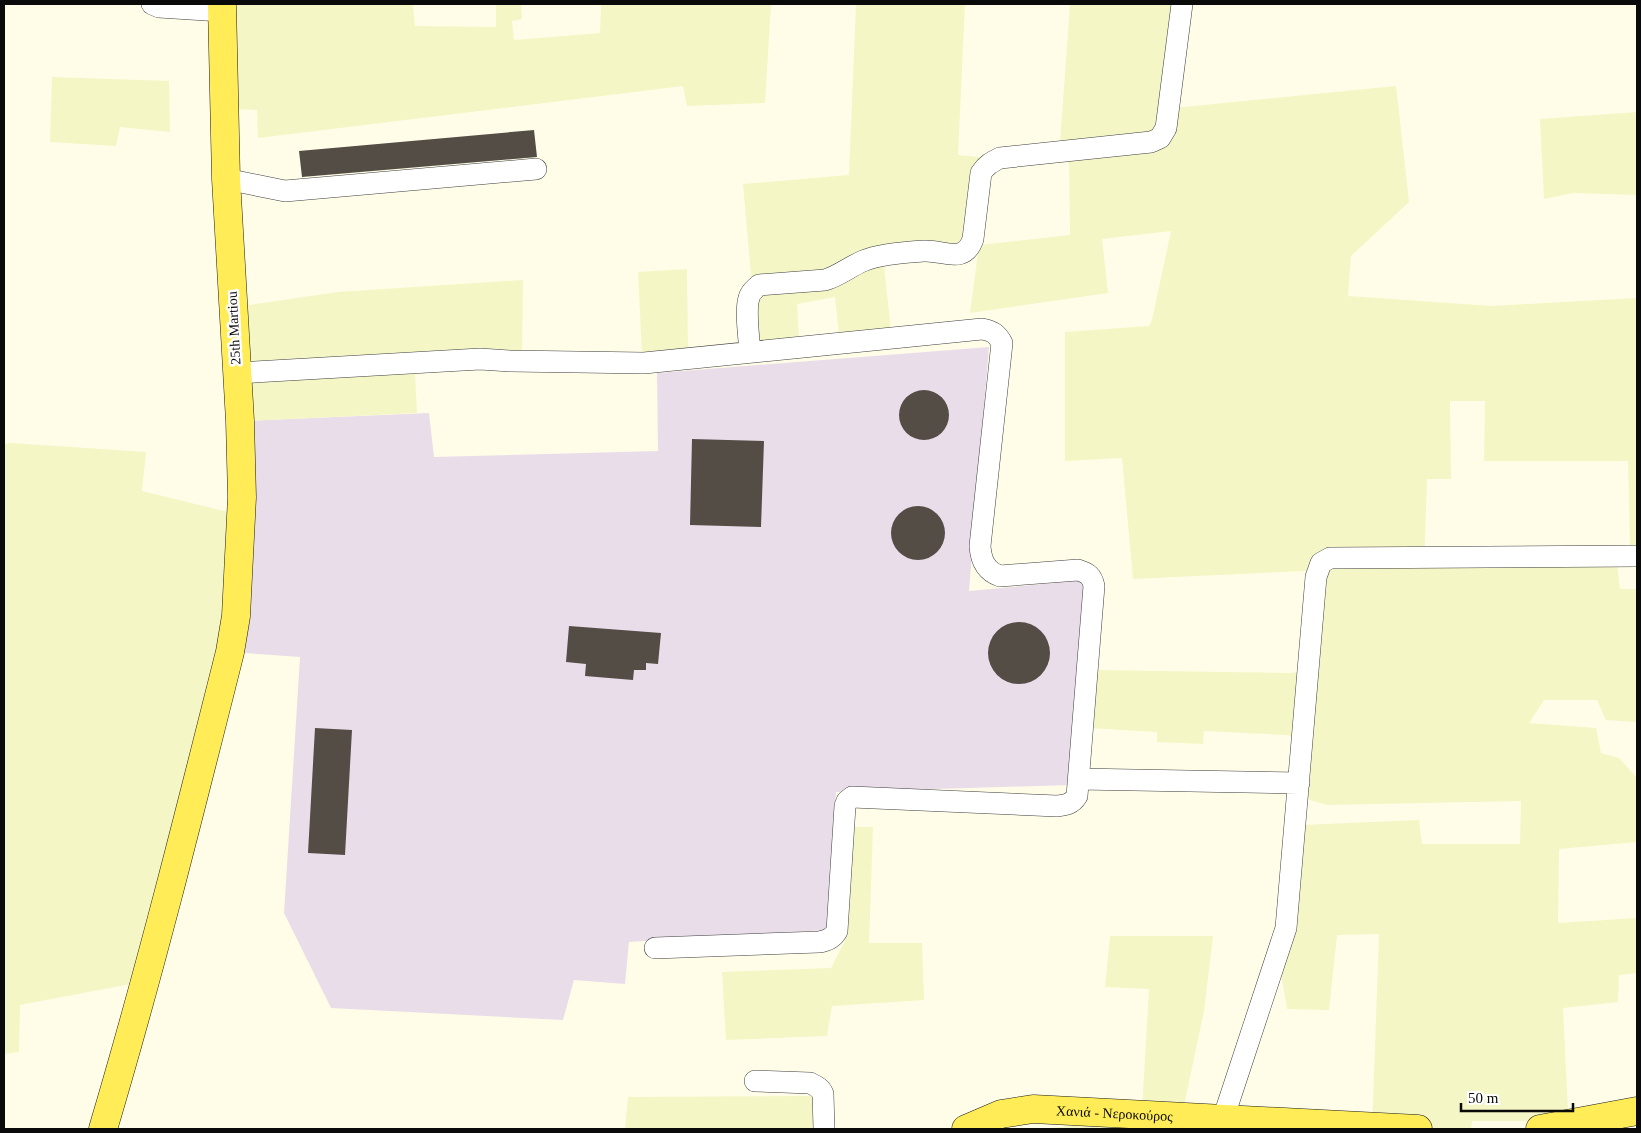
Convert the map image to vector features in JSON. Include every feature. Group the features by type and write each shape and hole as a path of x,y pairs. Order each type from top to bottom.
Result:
{"main road":[{"name":"25th Martiou","path":"103,1129 158,933 230,652 236,616 242,497 226,179 222,7"},
{"name":"Χανιά - Νεροκούρος","path":"966,1129 1001,1114 1033,1109 1418,1129"},
{"path":"1540,1129 1637,1110"}],"street":[{"path":"152,4 159,7 222,7"},
{"path":"750,352 749,298 759,285 834,278 864,260 890,255 926,251 962,254 966,251 973,238 981,173 991,162 1000,158 1151,142 1160,138 1166,128 1182,4"},
{"path":"226,179 285,191 536,169"},
{"path":"237,374 480,359 644,363 982,329 998,335 1002,344 980,546 981,556 985,565 992,573 1000,576 1078,570 1086,572 1092,578 1094,586 1079,779 1074,801 1066,805 852,797 845,806 837,931 834,936 827,941 819,942 655,948"},
{"path":"1223,1119 1286,928 1316,577 1321,563 1330,558 1637,556"},
{"path":"1079,779 1299,782"},
{"path":"755,1081 810,1084 822,1090 824,1129"}],"shaded area":[{"path":"989,347 969,591 1087,580 1071,785 836,792 827,930 629,942 625,984 574,980 563,1020 331,1008 284,913 300,657 230,652 240,421 429,413 434,457 658,451 657,373"}],"green space":[{"path":"234,4 413,4 415,26 496,27 496,4 521,4 522,19 512,21 514,40 600,33 601,4 771,4 765,103 687,106 683,86 258,138 257,110 239,109"},
{"path":"856,4 965,4 958,155 979,157 964,242 883,257 891,331 839,335 835,297 797,304 799,341 757,344 743,184 849,175"},
{"path":"1070,4 1176,4 1163,109 1396,86 1409,202 1351,256 1348,296 1492,306 1637,298 1637,553 1630,549 1628,461 1484,461 1485,401 1450,401 1451,479 1427,479 1424,568 1617,564 1620,589 1637,589 1637,722 1606,720 1597,700 1544,700 1529,723 1596,728 1601,753 1619,758 1637,778 1637,842 1559,849 1558,923 1637,918 1637,973 1619,975 1618,1002 1563,1008 1568,1111 1532,1121 1472,1121 1471,1129 1372,1129 1379,934 1337,935 1329,1010 1287,1009 1280,967 1303,825 1419,820 1422,844 1520,844 1521,801 1327,805 1307,799 1309,739 1286,735 1204,731 1203,744 1157,742 1157,732 1090,728 1094,670 1290,673 1314,670 1326,570 1133,579 1122,458 1065,461 1065,332 1149,326 1152,320 1171,231 1102,239 1108,293 970,313 979,245 1070,235 1069,165 1060,143"},
{"path":"52,77 169,81 170,132 120,127 116,146 50,142"},
{"path":"1637,112 1637,195 1573,193 1544,199 1540,119"},
{"path":"687,269 688,352 642,355 638,272"},
{"path":"523,280 522,355 476,354 474,370 415,373 417,413 248,421 242,306 338,292"},
{"path":"4,444 146,452 142,491 232,513 219,651 136,983 20,1005 19,1052 4,1054"},
{"path":"851,827 873,827 869,943 922,943 924,1000 832,1006 827,1036 726,1040 722,972 831,968 845,941"},
{"path":"1110,936 1213,936 1204,1011 1179,1129 1046,1129 1080,1124 1141,1127 1149,989 1105,987"},
{"path":"813,1096 815,1129 625,1129 628,1097"}],"building":[{"path":"534,130 537,157 302,177 299,151"},
{"path":"919,390 929,390 942,397 949,410 949,420 942,433 929,440 919,440 910,436 903,429 899,420 899,410 903,401 910,394"},
{"path":"692,439 764,441 761,527 690,525"},
{"path":"918,506 928,508 937,514 943,523 945,533 943,543 937,552 928,558 918,560 908,558 899,552 893,543 891,533 893,523 899,514 908,508"},
{"path":"1019,622 1031,624 1041,631 1048,641 1050,653 1048,665 1041,675 1031,682 1019,684 1007,682 997,675 990,665 988,653 990,641 997,631 1007,624"},
{"path":"569,626 661,633 658,664 646,663 646,670 634,670 633,680 585,676 586,664 566,662"},
{"path":"315,728 352,730 345,855 308,853"}]}
